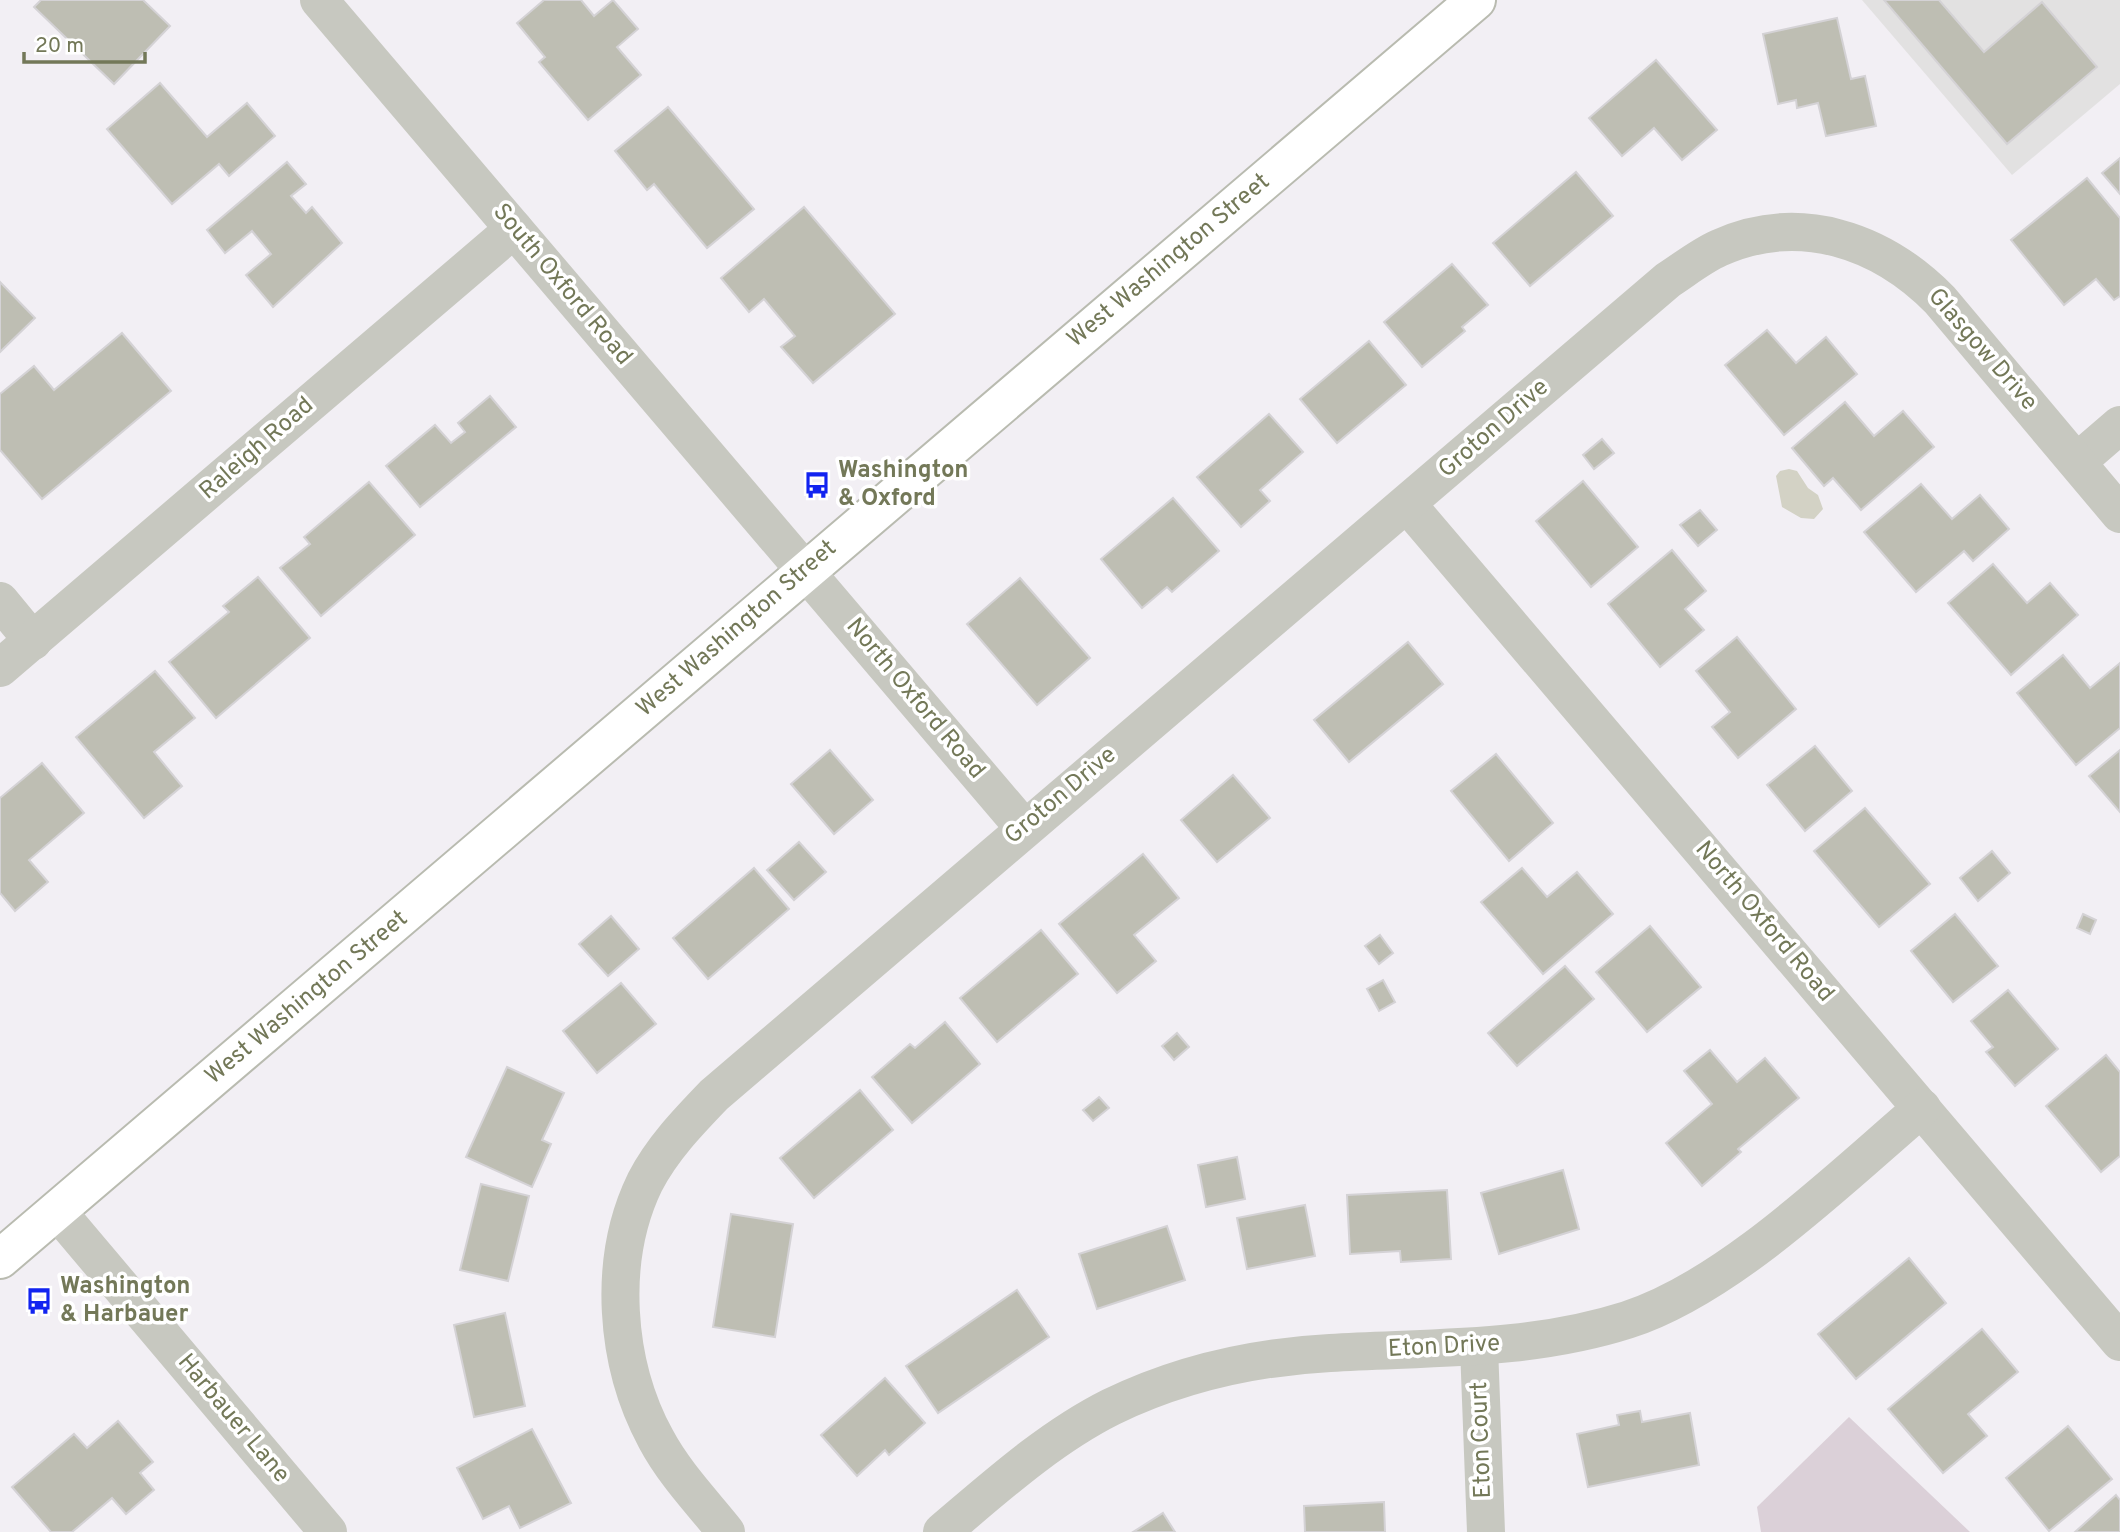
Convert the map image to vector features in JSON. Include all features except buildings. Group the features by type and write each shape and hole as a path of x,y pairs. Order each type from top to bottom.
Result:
{"street":[{"name":"South Oxford Road","path":"319,0 805,571"},
{"name":"West Washington Street","path":"0,1259 1476,0"},
{"name":"Raleigh Road","path":"0,668 514,229"},
{"name":"Groton Drive","path":"726,1532 656,1441 640,1406 626,1361 621,1316 628,1234 645,1183 674,1136 714,1095 1024,828 1668,280 1718,249 1754,235 1785,230 1812,232"},
{"name":"Glasgow Drive","path":"1812,232 1842,236 1917,276 2120,514"},
{"path":"2077,462 2120,425"},
{"name":"North Oxford Road","path":"1407,503 2120,1342"},
{"name":"North Oxford Road","path":"805,571 1024,828"},
{"path":"0,601 33,640"},
{"name":"Eton Drive","path":"942,1532 1047,1447 1110,1408 1168,1383 1258,1360 1328,1353 1479,1347 1557,1339 1617,1323 1699,1287 1763,1242 1922,1108"},
{"name":"Harbauer Lane","path":"57,1211 328,1532"},
{"name":"Eton Court","path":"1479,1347 1486,1532"}],"shaded area":[{"path":"1862,0 2120,0 2120,84 2012,175"},
{"path":"1780,471 1797,471 1808,488 1818,495 1823,509 1814,519 1801,518 1782,507 1776,476"},
{"path":"1849,1417 1970,1532 1761,1532 1757,1507"}],"place":[{"name":"Washington & Oxford","path":"817,485"},
{"name":"Washington & Harbauer","path":"39,1301"}]}
